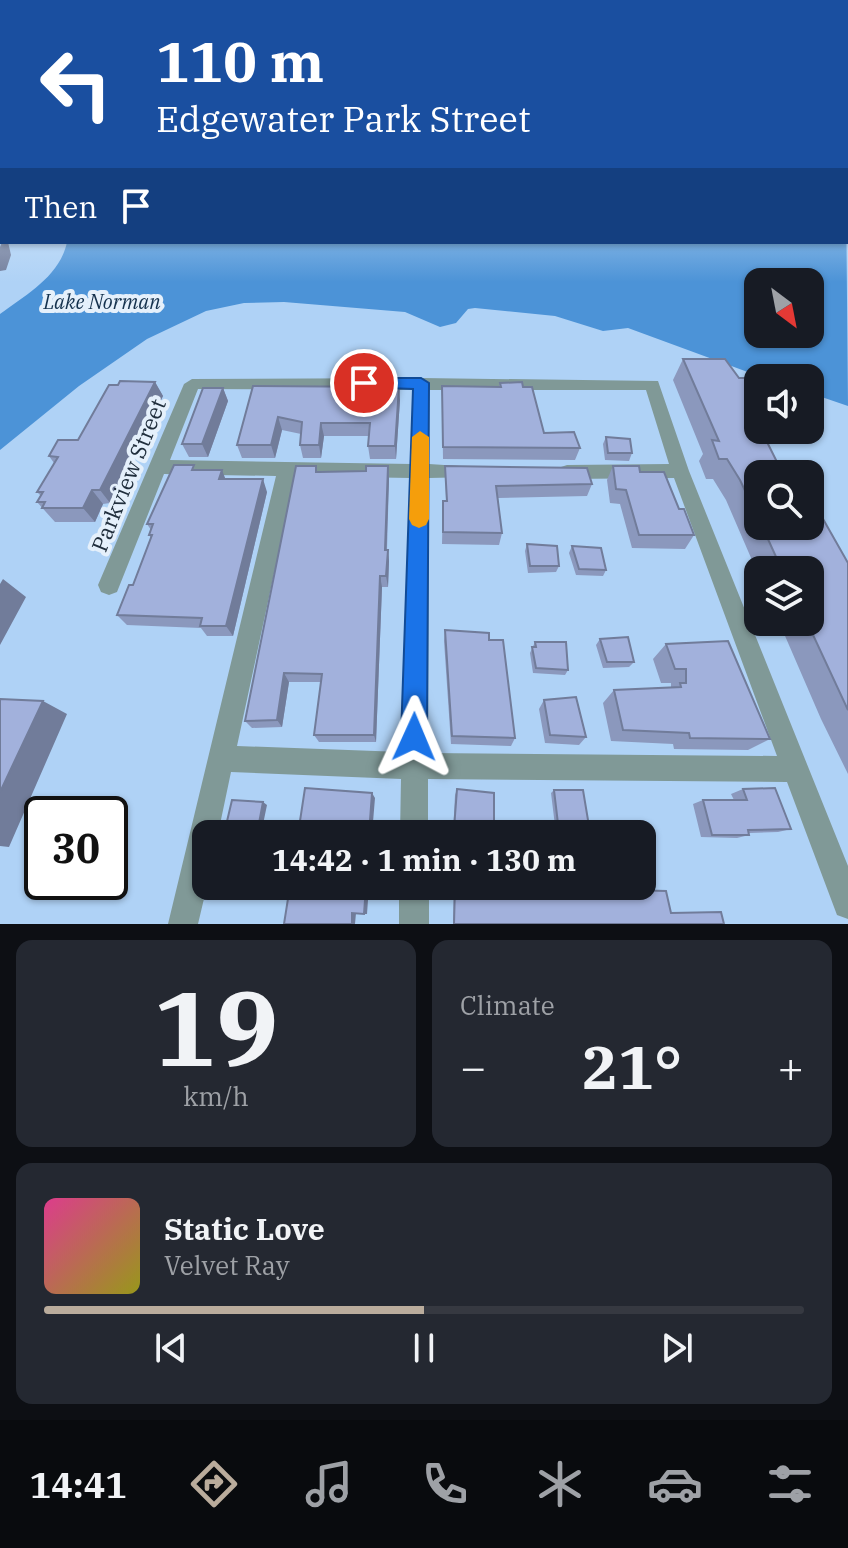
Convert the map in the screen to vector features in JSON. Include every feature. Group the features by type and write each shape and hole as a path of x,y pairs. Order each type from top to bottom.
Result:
{"street":[{"name":"Parkview Street","path":"109,585 192,384 421,383"},
{"path":"414,820 421,383 652,385 680,471 848,904"},
{"path":"156,467 494,472"},
{"path":"183,924 287,470"},
{"path":"554,472 680,471"},
{"path":"223,759 414,766 795,769"},
{"path":"414,900 414,924"}],"water":[{"name":"Lake Norman","path":"66,244 847,244 848,406 824,398 824,364 744,364 744,371 628,328 603,331 555,316 475,308 468,309 456,323 440,327 405,312 284,302 244,303 206,311 147,339 79,386 0,450 0,314 31,292 57,265"}],"building":[{"path":"683,359 725,359 739,378 744,378 744,444 768,444 776,460 744,460 744,488 727,459 719,459 712,440 719,441"},
{"path":"120,381 155,382 100,490 92,490 83,508 42,508 45,502 37,502 43,492 37,492 58,457 49,456 58,440 78,440 109,385 118,385"},
{"path":"522,382 523,387 532,387 544,433 574,432 580,448 443,447 442,386 501,387 500,383"},
{"path":"253,386 399,387 395,446 368,446 370,423 321,423 319,445 300,445 302,422 278,417 271,445 237,445"},
{"path":"203,388 223,388 202,444 182,444"},
{"path":"606,437 630,439 632,453 608,453"},
{"path":"174,465 194,465 192,470 222,470 219,479 263,479 226,626 200,626 202,618 117,615 129,585 133,585 152,535 149,535 153,524 147,524"},
{"path":"296,466 316,466 316,472 319,472 366,471 366,466 388,466 385,550 388,550 386,576 380,576 374,735 314,735 322,674 284,673 277,720 245,721"},
{"path":"445,466 587,468 592,484 496,486 502,533 443,532 443,501 447,501"},
{"path":"613,466 639,466 640,472 664,472 694,535 639,535 626,490 616,489"},
{"path":"824,521 848,563 848,710 814,636 824,636 824,556 776,556 768,540 824,540"},
{"path":"527,544 557,546 559,566 530,566"},
{"path":"572,546 601,548 606,570 579,569"},
{"path":"445,630 489,633 489,640 503,640 515,738 452,736"},
{"path":"628,637 634,662 607,662 600,639"},
{"path":"728,641 770,739 690,738 689,733 623,730 614,690 681,687 680,683 686,683 686,669 675,669 666,644"},
{"path":"535,642 566,642 568,670 536,668 532,647 536,647"},
{"path":"576,697 586,737 550,735 544,700"},
{"path":"0,699 43,701 0,792"},
{"path":"305,788 372,793 370,820 300,820"},
{"path":"775,788 791,829 748,830 749,835 712,835 703,800 747,800 743,789"},
{"path":"457,789 494,793 494,820 455,820"},
{"path":"554,790 583,790 588,820 558,820"},
{"path":"232,800 263,802 260,820 227,820"},
{"path":"656,891 666,891 671,913 721,912 724,924 454,924 455,900 656,900"},
{"path":"288,900 365,900 364,914 352,913 352,924 284,924"}],"slow traffic":[{"path":"419,519 420,437"}],"route":[{"path":"364,383 421,383 414,737"}]}
